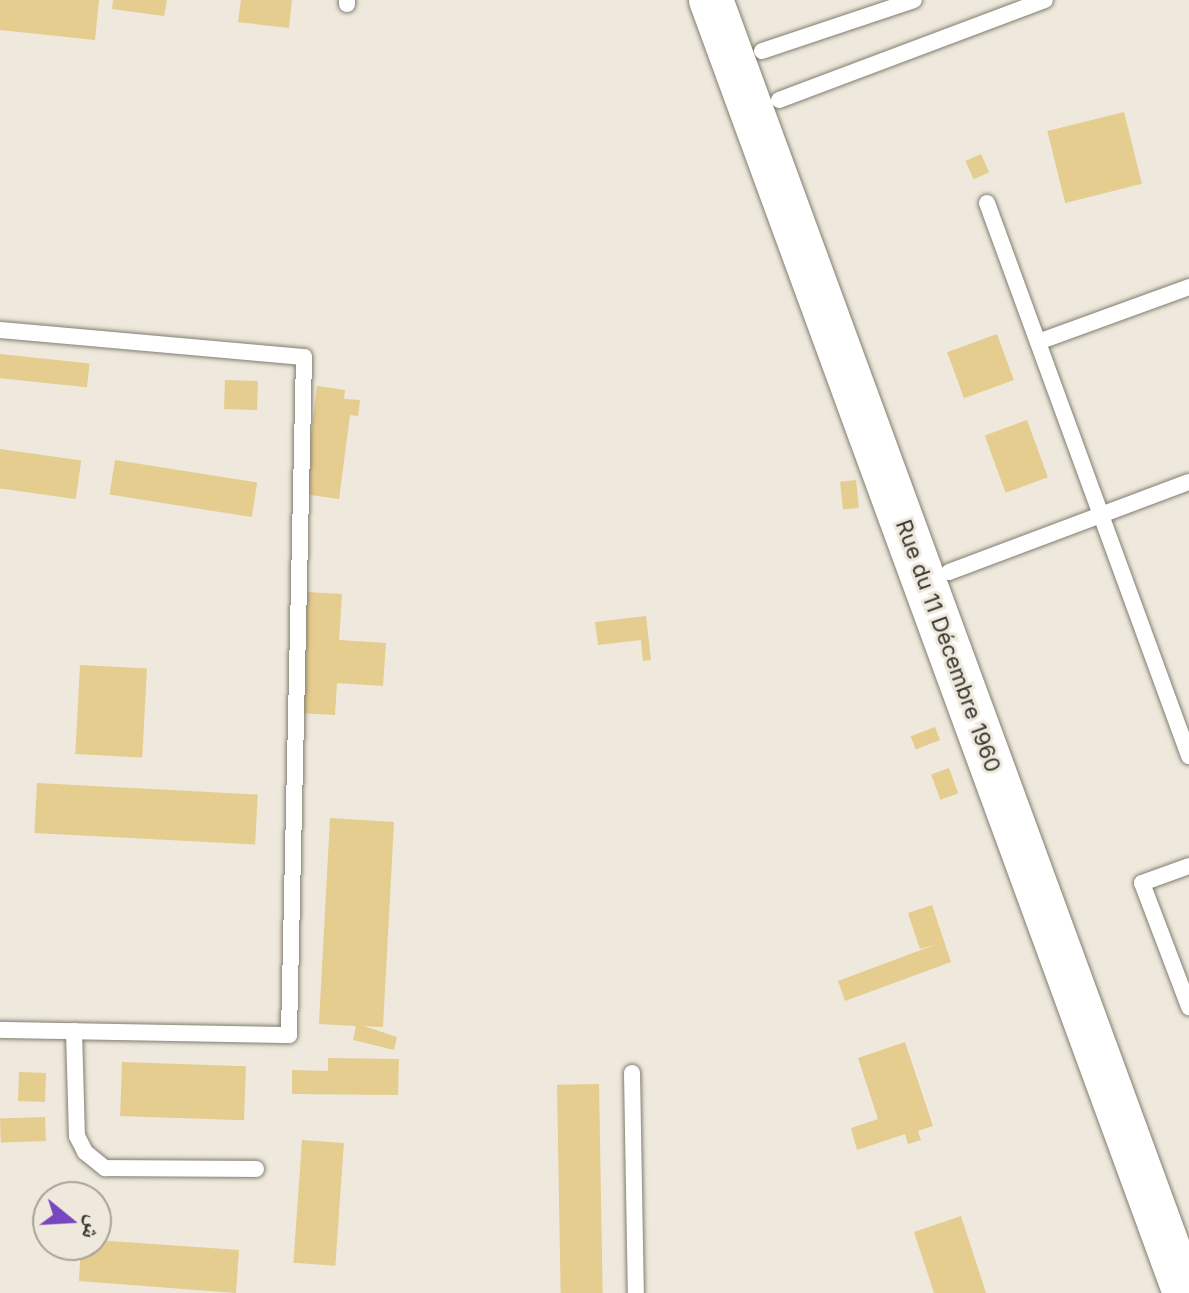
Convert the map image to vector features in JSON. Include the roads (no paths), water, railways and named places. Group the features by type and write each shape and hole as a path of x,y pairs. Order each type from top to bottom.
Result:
{"main road":[{"name":"Rue du 11 Décembre 1960","path":"711,0 1185,1293"},
{"name":"Rue du 11 Décembre 1960","path":"743,0 1189,1242"}],"lane":[{"path":"762,51 914,0"},
{"path":"779,100 1045,0"},
{"path":"987,203 1189,756"},
{"path":"1038,342 1189,287"},
{"path":"0,330 304,357 289,1035 0,1030"},
{"path":"949,572 1189,482"},
{"path":"1189,866 1142,883 1189,1007"},
{"path":"74,1031 77,1136 85,1152 105,1168 256,1169"},
{"path":"632,1073 636,1293"}]}
